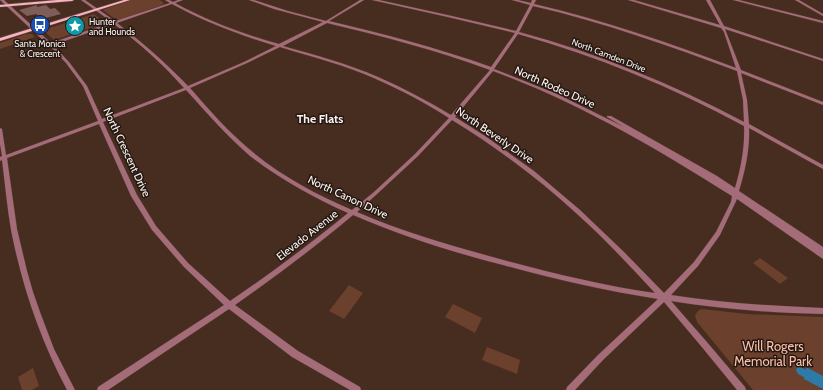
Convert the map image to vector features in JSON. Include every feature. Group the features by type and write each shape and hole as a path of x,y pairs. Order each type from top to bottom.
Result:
{"main road":[{"path":"0,6 72,0"},
{"path":"0,40 128,0"}],"street":[{"name":"North Crescent Drive","path":"2,0 50,45 77,73 85,86 134,196 154,228 186,265 229,305 295,354 357,390"},
{"name":"North Canon Drive","path":"83,0 115,22 155,55 229,134 253,155 296,184 352,212 424,240 504,263 592,284 665,297 741,307 823,311"},
{"path":"50,45 170,1 181,0"},
{"name":"North Rodeo Drive","path":"251,0 287,12 329,21"},
{"name":"North Rodeo Drive","path":"258,0 329,21 405,40 493,68 560,97 612,123 737,194 823,250"},
{"path":"2,158 186,89 236,68 329,21 362,0"},
{"name":"North Camden Drive","path":"374,0 517,32 580,52 663,84 748,125 823,167"},
{"path":"514,0 533,2 623,28 739,69 823,104"},
{"path":"630,0 723,27 823,60"},
{"path":"570,390 600,358 665,297 697,263 722,227 737,194 746,157 748,125 745,96 739,69 723,27 708,0"},
{"path":"735,0 823,23"},
{"path":"797,0 823,15"},
{"name":"North Beverly Drive","path":"170,1 190,14 217,26 351,68 401,89 453,117 512,156 578,210 637,267 665,297 742,390"},
{"name":"Elevado Avenue","path":"101,390 229,305 292,260 352,212 406,165 453,117 493,68 517,32 533,2"},
{"path":"0,129 2,158 14,228 32,303 59,368 71,390"},
{"name":"North Rodeo Drive","path":"737,194 823,256"}],"green space":[{"path":"131,0 160,0 164,3 120,19 115,19 103,10"},
{"path":"94,14 105,23 54,40 43,30"},
{"path":"26,34 32,34 35,37 0,49 0,43"},
{"path":"760,258 788,278 780,284 753,263"},
{"path":"349,285 363,293 344,319 329,311"},
{"path":"453,304 482,318 475,333 445,317"},
{"name":"Will Rogers Memorial Park","path":"702,309 747,314 823,317 823,390 753,390 697,322 695,315"},
{"path":"487,347 520,360 517,374 482,360"},
{"path":"33,368 39,386 32,390 22,390 18,377"}],"water":[{"path":"798,365 806,370 806,367 823,376 823,389 804,379 804,377 798,374 796,370"}],"building":[{"path":"37,5 37,7 46,5 50,9 55,8 61,14 42,19 36,14 27,16 19,10"}],"place":[{"name":"Santa Monica & Crescent","path":"40,25"},
{"name":"Hunter and Hounds","path":"75,26"}],"district":[{"name":"The Flats","path":"320,118"}]}
